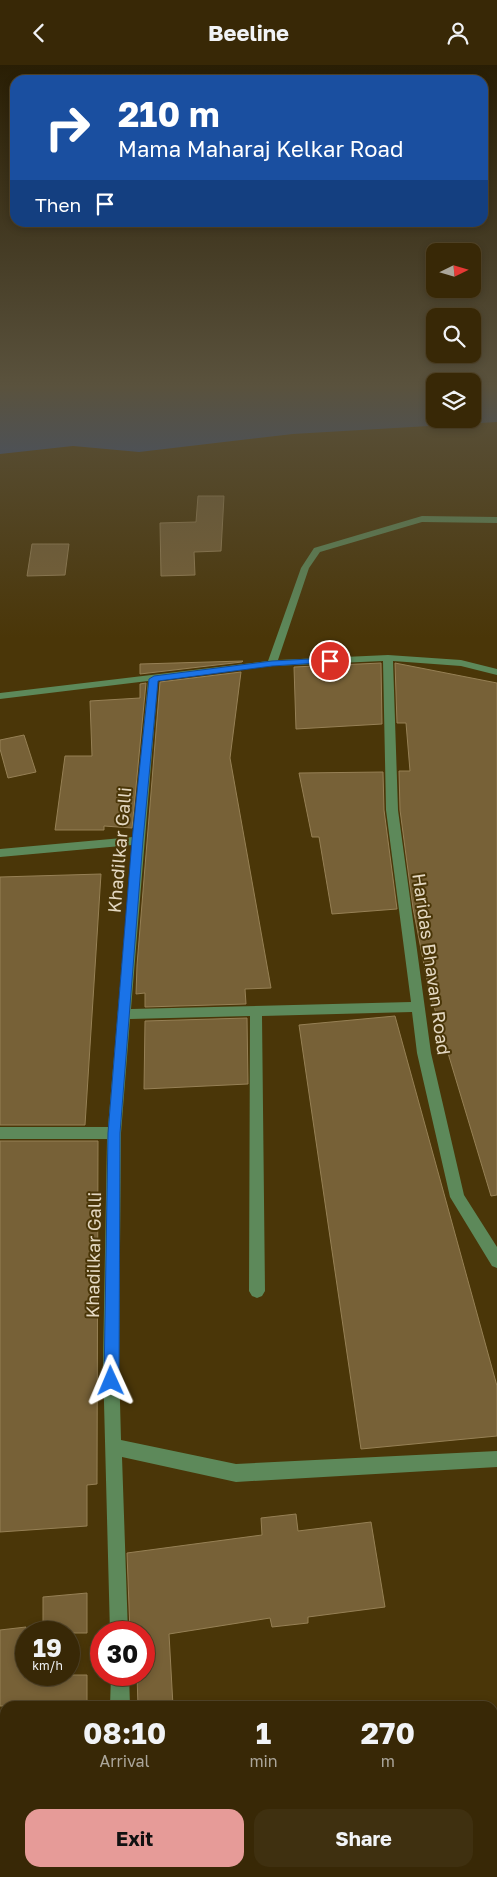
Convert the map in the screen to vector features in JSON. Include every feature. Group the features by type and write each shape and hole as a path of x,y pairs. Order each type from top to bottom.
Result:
{"street":[{"path":"272,663 304,568 317,550 422,519 497,520"},
{"path":"0,696 107,682 154,679 272,663 388,658 461,663 497,672"},
{"name":"Haridas Bhavan Road","path":"388,658 392,810 424,1053 457,1197 497,1261"},
{"name":"Khadilkar Galli","path":"119,1621 111,1364 114,1133 138,840 154,679"},
{"path":"0,853 138,840"},
{"path":"124,1014 418,1007"},
{"path":"256,1010 257,1291"},
{"path":"0,1133 114,1133"},
{"path":"113,1447 236,1473 497,1459"},
{"path":"120,1686 120,1701"}],"building":[{"path":"198,496 224,496 221,551 194,552 195,575 161,576 160,523 196,522"},
{"path":"32,544 69,544 65,575 27,576"},
{"path":"242,662 140,674 140,664"},
{"path":"381,663 382,724 296,729 294,667"},
{"path":"395,663 497,683 497,1195 491,1196 429,990 413,908 400,810 399,771 410,771 406,723 397,723"},
{"path":"241,672 230,758 271,988 245,989 246,1004 145,1007 145,993 136,994 137,965 160,682"},
{"path":"146,683 132,828 104,826 104,830 55,830 65,756 92,756 90,701 140,698 140,684"},
{"path":"24,735 36,772 8,778 0,749 0,740"},
{"path":"383,772 384,810 397,909 332,914 319,837 312,837 299,773"},
{"path":"101,874 85,1125 0,1125 0,877"},
{"path":"395,1016 497,1386 497,1436 361,1449 299,1025"},
{"path":"247,1018 248,1084 144,1089 145,1021"},
{"path":"0,1141 98,1141 97,1484 87,1485 87,1526 0,1532"},
{"path":"296,1514 298,1531 371,1522 385,1607 308,1617 308,1623 272,1627 270,1618 169,1634 173,1701 138,1701 137,1686 155,1686 155,1621 130,1621 127,1553 262,1535 261,1518"},
{"path":"87,1593 87,1633 80,1633 80,1621 43,1621 43,1597"},
{"path":"15,1628 15,1686 80,1686 80,1675 87,1675 87,1701 0,1701 0,1630"}],"route":[{"path":"111,1381 114,1133 138,840 154,679 272,663 330,661"}]}
